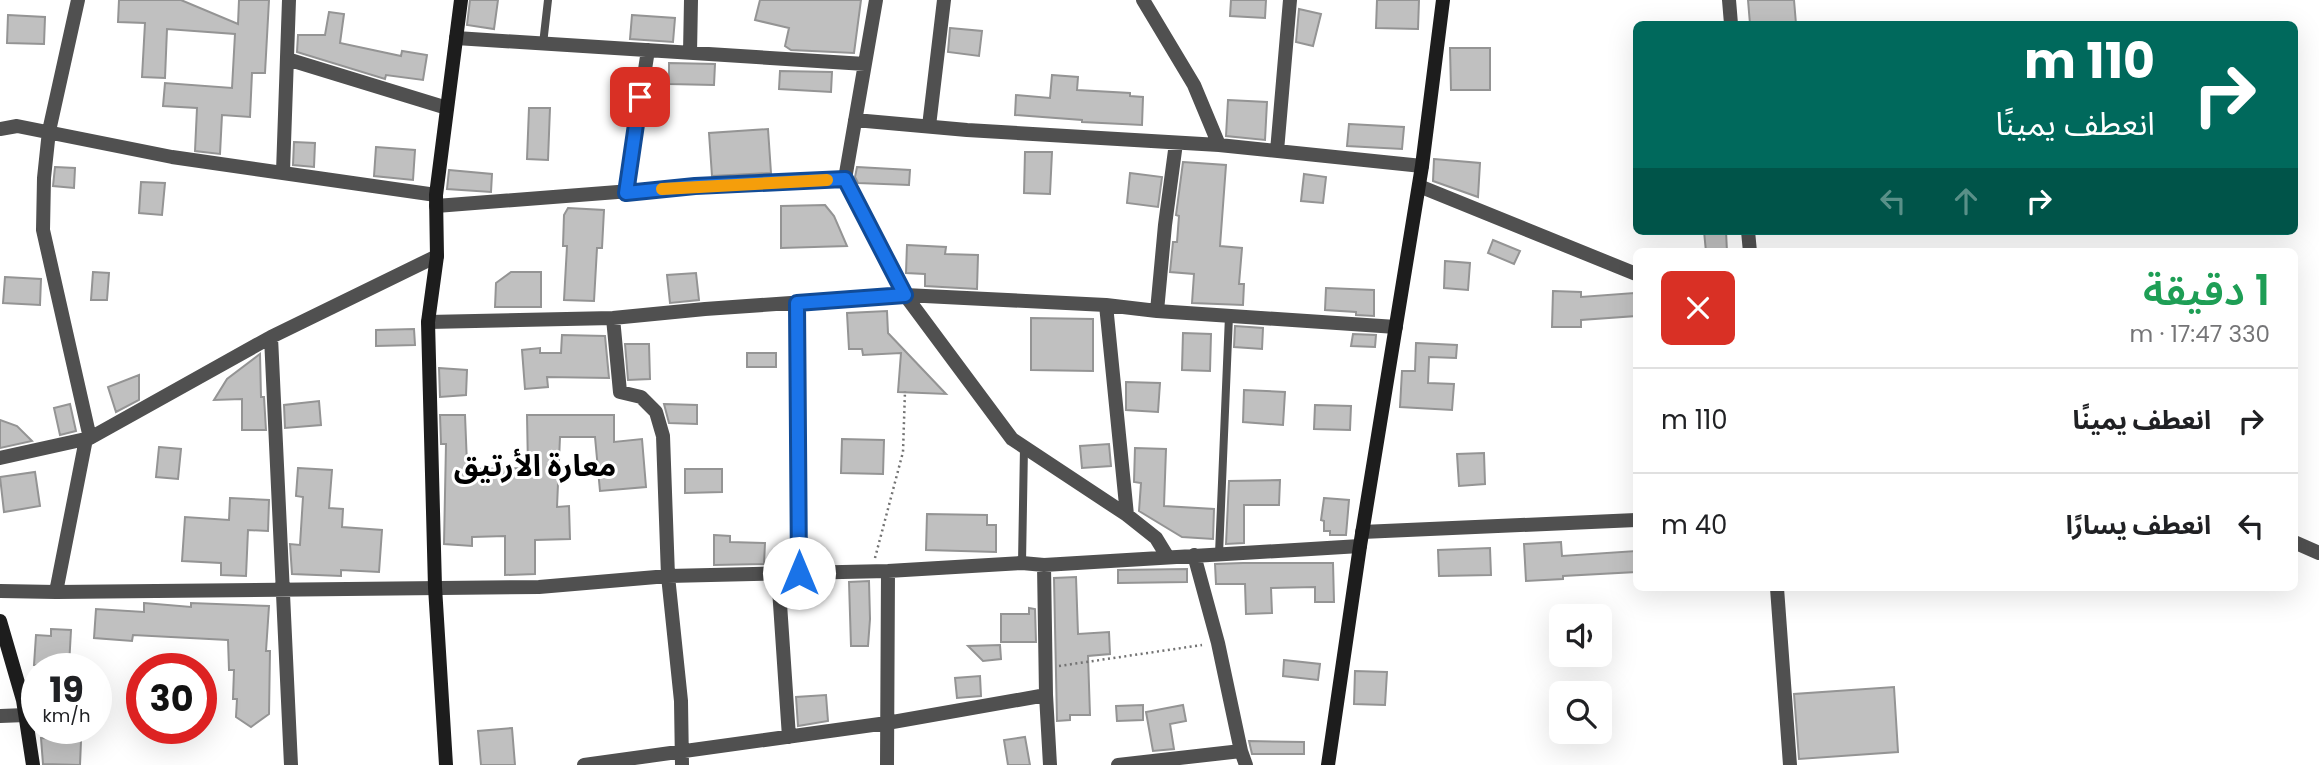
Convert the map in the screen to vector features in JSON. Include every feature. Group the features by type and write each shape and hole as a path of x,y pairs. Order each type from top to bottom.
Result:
{"street":[{"path":"56,592 88,439 43,230 44,178 49,131 78,0"},
{"path":"283,172 289,0"},
{"path":"446,765 435,587 428,322 437,256 436,200 461,0"},
{"path":"690,53 691,0"},
{"path":"876,0 845,179 905,295 1012,439 1127,516 1156,538 1167,556"},
{"path":"929,126 944,0"},
{"path":"1143,0 1194,85 1219,145"},
{"path":"1277,151 1290,0"},
{"path":"1328,765 1361,539 1419,186 1443,0"},
{"path":"1729,0 1731,21"},
{"path":"456,38 865,64"},
{"path":"626,193 648,50"},
{"path":"287,59 447,108"},
{"path":"855,120 1219,145 1422,166"},
{"path":"0,129 17,126 49,131 172,157 283,172 436,200 626,193 695,186 845,179"},
{"path":"1157,311 1176,143"},
{"path":"1419,186 1633,273"},
{"path":"0,458 88,439 271,337 437,256"},
{"path":"428,322 613,318 905,295 1106,305 1157,311 1396,327"},
{"path":"797,303 799,573"},
{"path":"1106,305 1127,516"},
{"path":"613,318 620,392 641,397 656,412 663,436 668,576 681,701 682,758"},
{"path":"271,337 290,765"},
{"path":"0,590 56,592 539,587 668,576 871,571 1022,563 1044,565 1219,554 1361,539 1633,520"},
{"path":"2298,544 2319,553"},
{"path":"1118,765 1244,758 1218,643 1194,555"},
{"path":"1044,565 1050,765"},
{"path":"887,765 888,570"},
{"path":"778,574 789,737"},
{"path":"1777,591 1790,765"},
{"path":"0,621 21,693"},
{"path":"584,765 682,758 789,737 1046,695"},
{"path":"0,716 21,715"},
{"path":"30,744 33,765"}],"lane":[{"path":"543,44 548,0"},
{"path":"1219,554 1228,316"},
{"path":"1022,563 1024,447"}],"path":[{"path":"871,571 902,452 905,391"},
{"path":"1045,668 1218,643"}],"building":[{"path":"119,0 181,0 238,24 239,0 269,0 265,73 252,73 250,117 222,115 220,154 195,151 197,108 163,106 165,83 232,88 235,34 167,29 165,78 142,77 145,23 118,22"},
{"path":"470,0 498,0 494,29 467,25"},
{"path":"760,0 861,0 854,53 791,50 785,46 789,28 755,20"},
{"path":"1231,0 1266,0 1265,18 1230,16"},
{"path":"1377,0 1419,0 1418,29 1376,28"},
{"path":"1748,0 1794,0 1796,21 1750,21"},
{"path":"1299,9 1321,14 1313,46 1296,42"},
{"path":"329,12 344,14 340,43 401,56 402,51 427,55 423,80 386,75 385,79 297,52 298,35 325,35"},
{"path":"8,15 45,17 44,44 7,43"},
{"path":"632,15 675,18 673,42 630,39"},
{"path":"950,28 982,31 979,56 948,52"},
{"path":"1450,48 1490,48 1490,90 1451,90"},
{"path":"669,63 715,64 714,85 669,84"},
{"path":"780,71 832,72 831,92 779,89"},
{"path":"1052,75 1078,77 1077,90 1130,93 1130,96 1143,97 1142,125 1015,115 1016,95 1050,98"},
{"path":"1228,100 1267,102 1265,140 1226,136"},
{"path":"529,108 550,108 548,160 527,159"},
{"path":"1349,124 1404,127 1402,149 1347,146"},
{"path":"768,129 771,173 712,176 709,133"},
{"path":"294,142 315,143 314,167 293,165"},
{"path":"376,147 415,150 413,180 374,176"},
{"path":"1025,152 1052,152 1050,194 1024,193"},
{"path":"1434,159 1480,163 1478,197 1433,181"},
{"path":"1183,162 1226,165 1220,246 1242,248 1239,284 1244,284 1243,305 1192,303 1194,274 1170,272 1173,242 1177,242 1179,216 1176,215"},
{"path":"55,167 75,168 74,188 53,186"},
{"path":"857,167 910,170 909,185 858,183 855,177"},
{"path":"449,170 492,174 491,192 447,189"},
{"path":"1130,173 1162,177 1158,207 1127,203"},
{"path":"1304,174 1326,177 1323,203 1301,201"},
{"path":"141,182 165,183 162,215 139,213"},
{"path":"825,205 834,216 847,246 781,248 781,206"},
{"path":"568,208 604,210 602,248 597,248 594,301 564,300 567,246 563,246 564,215"},
{"path":"1704,235 1726,235 1727,248 1706,248"},
{"path":"1493,240 1520,251 1514,264 1488,253"},
{"path":"907,245 946,247 945,254 978,255 977,289 925,286 925,274 906,273"},
{"path":"1445,261 1470,263 1468,290 1444,288"},
{"path":"93,272 109,273 107,300 91,300"},
{"path":"511,272 541,272 541,307 495,307 496,283"},
{"path":"696,273 699,300 670,303 667,275"},
{"path":"5,277 41,279 40,305 3,303"},
{"path":"1326,288 1374,290 1374,316 1325,310"},
{"path":"1553,291 1581,292 1581,297 1633,293 1633,316 1581,320 1581,327 1552,327"},
{"path":"887,311 888,333 946,394 898,392 901,353 863,355 862,349 849,349 847,313"},
{"path":"1031,318 1093,319 1093,371 1031,370"},
{"path":"1235,326 1263,328 1262,349 1234,347"},
{"path":"414,329 415,345 376,346 376,330"},
{"path":"1183,333 1211,334 1210,371 1182,370"},
{"path":"1353,334 1376,335 1375,347 1351,346"},
{"path":"562,335 605,336 609,378 547,377 548,387 525,389 522,350 540,348 540,353 561,353"},
{"path":"1416,343 1457,345 1456,358 1429,357 1428,383 1454,384 1452,410 1400,407 1402,371 1415,371"},
{"path":"625,344 649,344 650,379 628,380"},
{"path":"747,353 776,353 776,367 747,367"},
{"path":"260,354 261,397 264,397 266,430 242,430 242,399 214,400 227,379"},
{"path":"439,368 467,370 466,395 440,397"},
{"path":"139,375 139,400 116,412 108,387"},
{"path":"1126,382 1160,383 1158,412 1126,410"},
{"path":"1244,390 1285,392 1283,425 1243,422"},
{"path":"319,401 321,425 285,428 284,405"},
{"path":"70,404 76,431 60,435 54,408"},
{"path":"664,404 697,405 697,424 669,423"},
{"path":"1315,405 1351,406 1350,430 1314,429"},
{"path":"440,415 465,415 467,464 474,464 474,469 528,468 527,415 614,415 614,442 642,439 646,487 600,491 595,437 560,437 557,507 569,506 570,539 535,540 535,574 505,575 505,536 472,537 472,546 444,544 446,444 441,444"},
{"path":"0,420 17,426 32,441 0,448"},
{"path":"842,439 884,440 883,474 841,473"},
{"path":"1109,444 1111,466 1082,468 1080,446"},
{"path":"159,447 181,449 178,479 156,477"},
{"path":"1135,448 1166,449 1164,506 1214,509 1213,539 1182,537 1139,511 1141,483 1134,482"},
{"path":"1484,453 1485,484 1459,486 1457,454"},
{"path":"298,468 332,470 329,508 343,509 342,527 382,530 379,572 341,570 341,576 292,574 290,544 300,545 303,497 296,496"},
{"path":"685,469 722,469 722,492 685,493"},
{"path":"35,472 40,506 4,512 0,477"},
{"path":"1280,480 1279,505 1244,505 1244,543 1226,544 1229,481"},
{"path":"230,498 269,500 268,531 248,530 246,576 221,575 221,563 182,561 185,517 229,520"},
{"path":"1324,498 1349,500 1346,535 1330,535 1330,531 1324,531 1324,521 1321,520"},
{"path":"927,514 987,515 987,525 996,525 996,552 926,550"},
{"path":"714,535 730,536 730,542 765,543 764,564 714,565"},
{"path":"1561,542 1562,556 1633,551 1633,572 1526,581 1524,544"},
{"path":"1490,548 1491,575 1439,576 1438,550"},
{"path":"1333,563 1334,602 1315,602 1315,587 1271,588 1272,613 1246,614 1245,584 1216,584 1215,564"},
{"path":"1187,569 1187,582 1118,583 1118,570"},
{"path":"1076,577 1078,634 1109,632 1110,654 1088,656 1090,715 1070,715 1070,720 1057,721 1054,578"},
{"path":"869,581 868,646 851,646 849,582"},
{"path":"144,603 191,607 191,603 269,606 266,651 270,651 269,714 251,727 236,717 237,699 233,699 234,670 229,670 228,640 133,635 132,641 94,638 96,609 144,612"},
{"path":"1029,608 1035,609 1036,642 1001,642 1001,614 1029,614"},
{"path":"51,629 71,630 70,653 35,653 36,635 51,636"},
{"path":"1000,645 1001,659 983,661 968,646"},
{"path":"1284,660 1320,664 1318,680 1283,676"},
{"path":"1355,671 1387,672 1385,705 1354,704"},
{"path":"980,676 981,696 957,698 955,678"},
{"path":"1894,687 1898,752 1799,759 1794,694"},
{"path":"826,695 828,721 798,726 796,697"},
{"path":"1143,705 1143,720 1117,721 1116,706"},
{"path":"1183,705 1186,721 1170,724 1174,749 1153,751 1146,712"},
{"path":"512,728 515,765 481,765 478,731"},
{"path":"1025,737 1030,765 1008,765 1004,740"},
{"path":"1249,741 1304,742 1304,754 1252,754"},
{"path":"41,744 81,744 80,765 43,764"}],"slow traffic":[{"path":"662,189 827,180"}],"district":[{"name":"معارة الأرتيق","path":"535,465"}],"route":[{"path":"640,97 626,193 695,186 845,179 905,295 797,303 799,573"}]}
